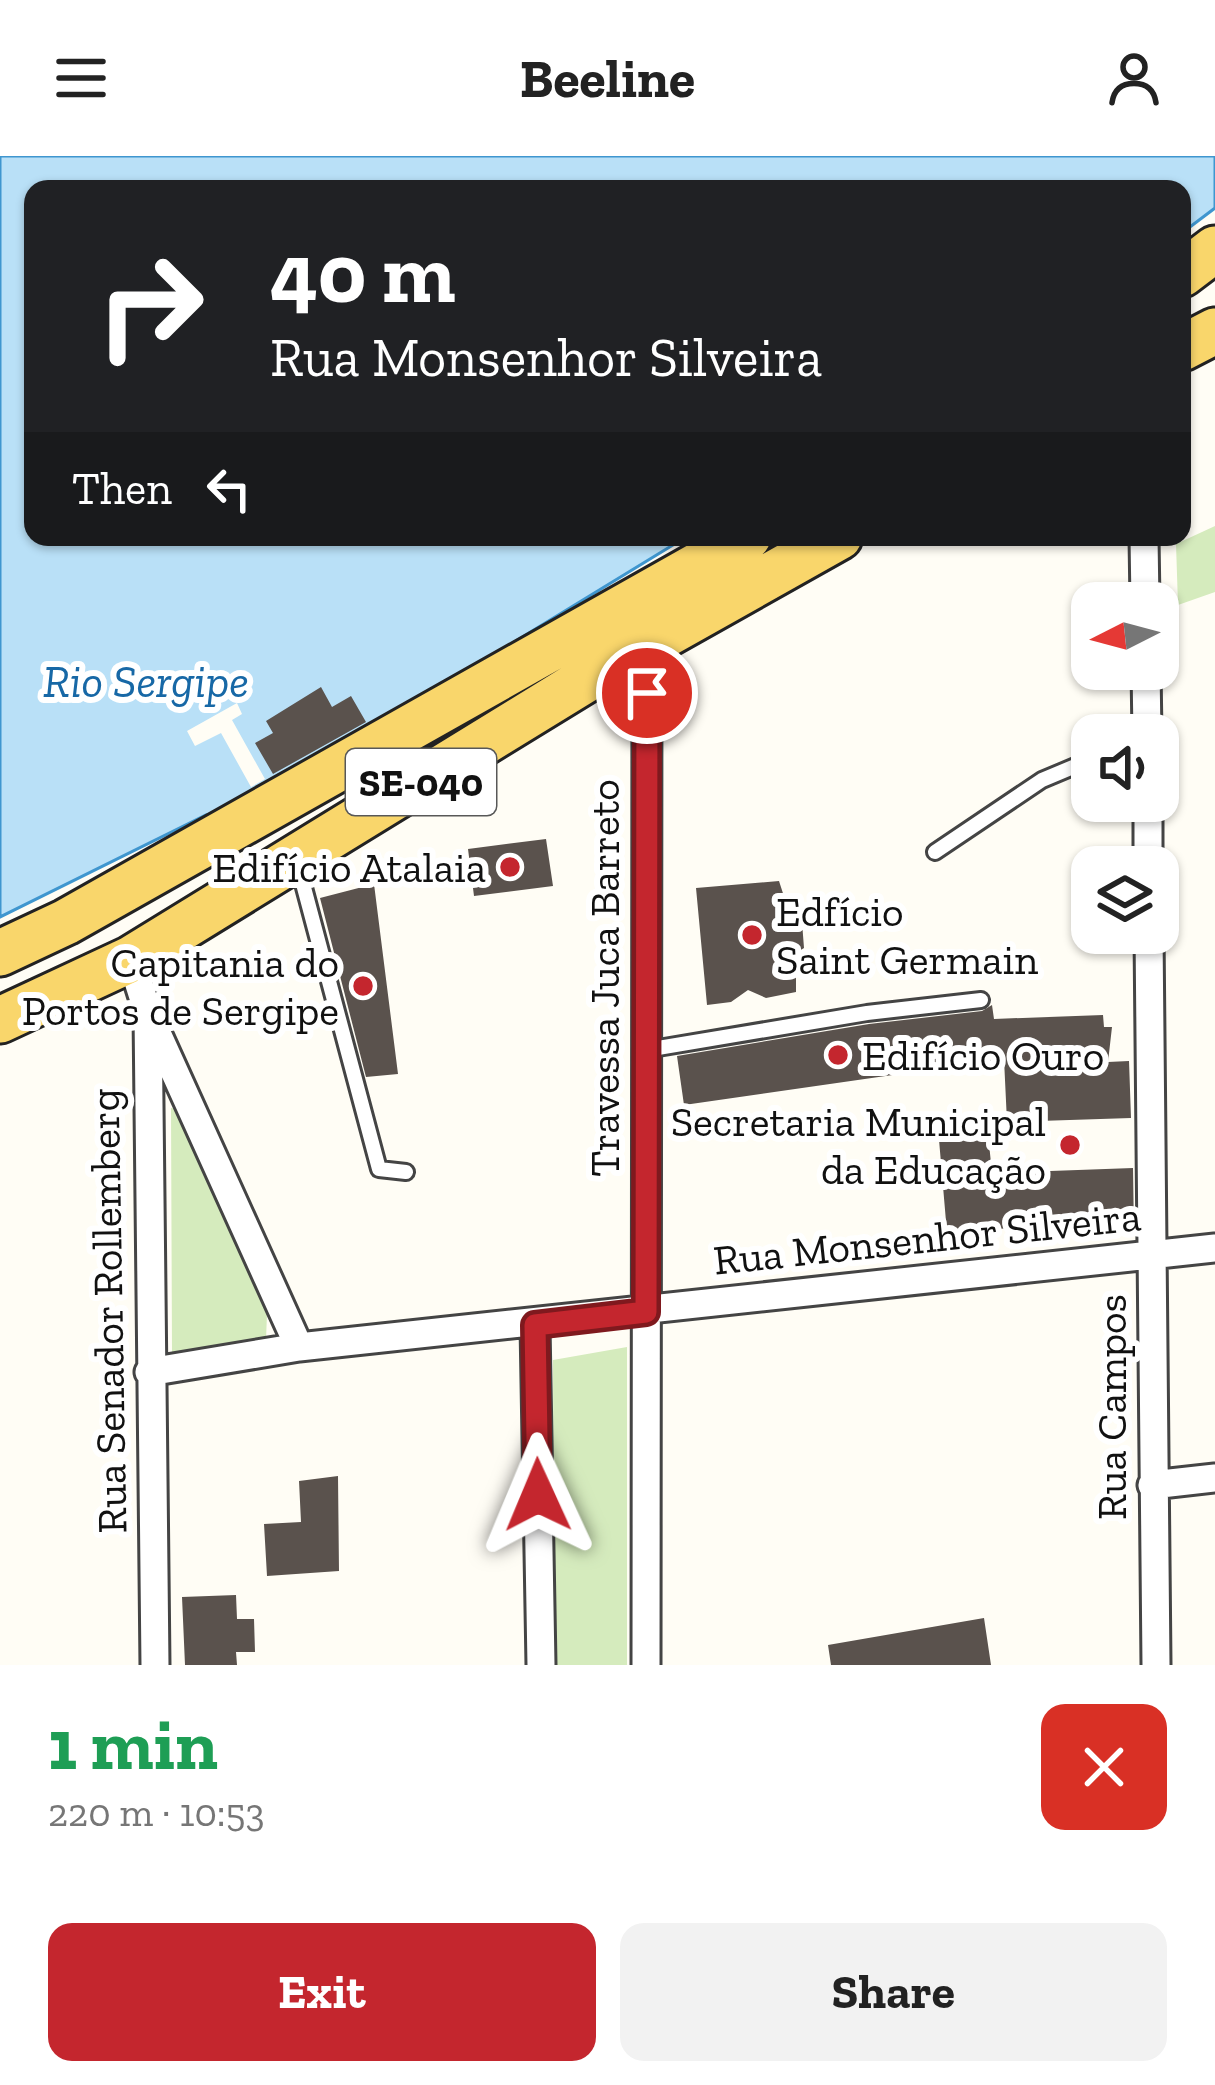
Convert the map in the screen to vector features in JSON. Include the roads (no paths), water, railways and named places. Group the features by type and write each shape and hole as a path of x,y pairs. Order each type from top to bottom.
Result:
{"main road":[{"path":"1191,267 1215,249"},
{"name":"SE-040","path":"0,953 66,922 732,546"},
{"name":"SE-040","path":"0,1020 131,959 647,644 823,546"},
{"path":"268,806 297,860"}],"street":[{"path":"1144,546 1145,582"},
{"name":"Travessa Juca Barreto","path":"646,1665 647,644"},
{"name":"Rua Campos","path":"1149,954 1156,1665"},
{"name":"Rua Senador Rollemberg","path":"131,959 148,1013 155,1665"},
{"path":"148,1013 299,1347"},
{"name":"Rua Monsenhor Silveira","path":"149,1372 299,1347 1215,1248"},
{"path":"535,1325 541,1665"},
{"path":"1152,1486 1215,1478"}],"lane":[{"path":"935,852 1042,780 1071,768"},
{"path":"297,860 379,1169 406,1172"},
{"path":"646,1050 867,1013 981,1000"}],"water":[{"name":"Rio Sergipe","path":"0,156 1215,156 1215,208 1191,226 1191,180 24,180 24,546 671,546 244,807 206,815 0,917"}],"place":[{"name":"Edifício Atalaia","path":"510,867"},
{"name":"Edfício Saint Germain","path":"752,935"},
{"name":"Capitania do Portos de Sergipe","path":"363,986"},
{"name":"Edifício Ouro","path":"838,1055"},
{"name":"Secretaria Municipal da Educação","path":"1070,1145"}]}
